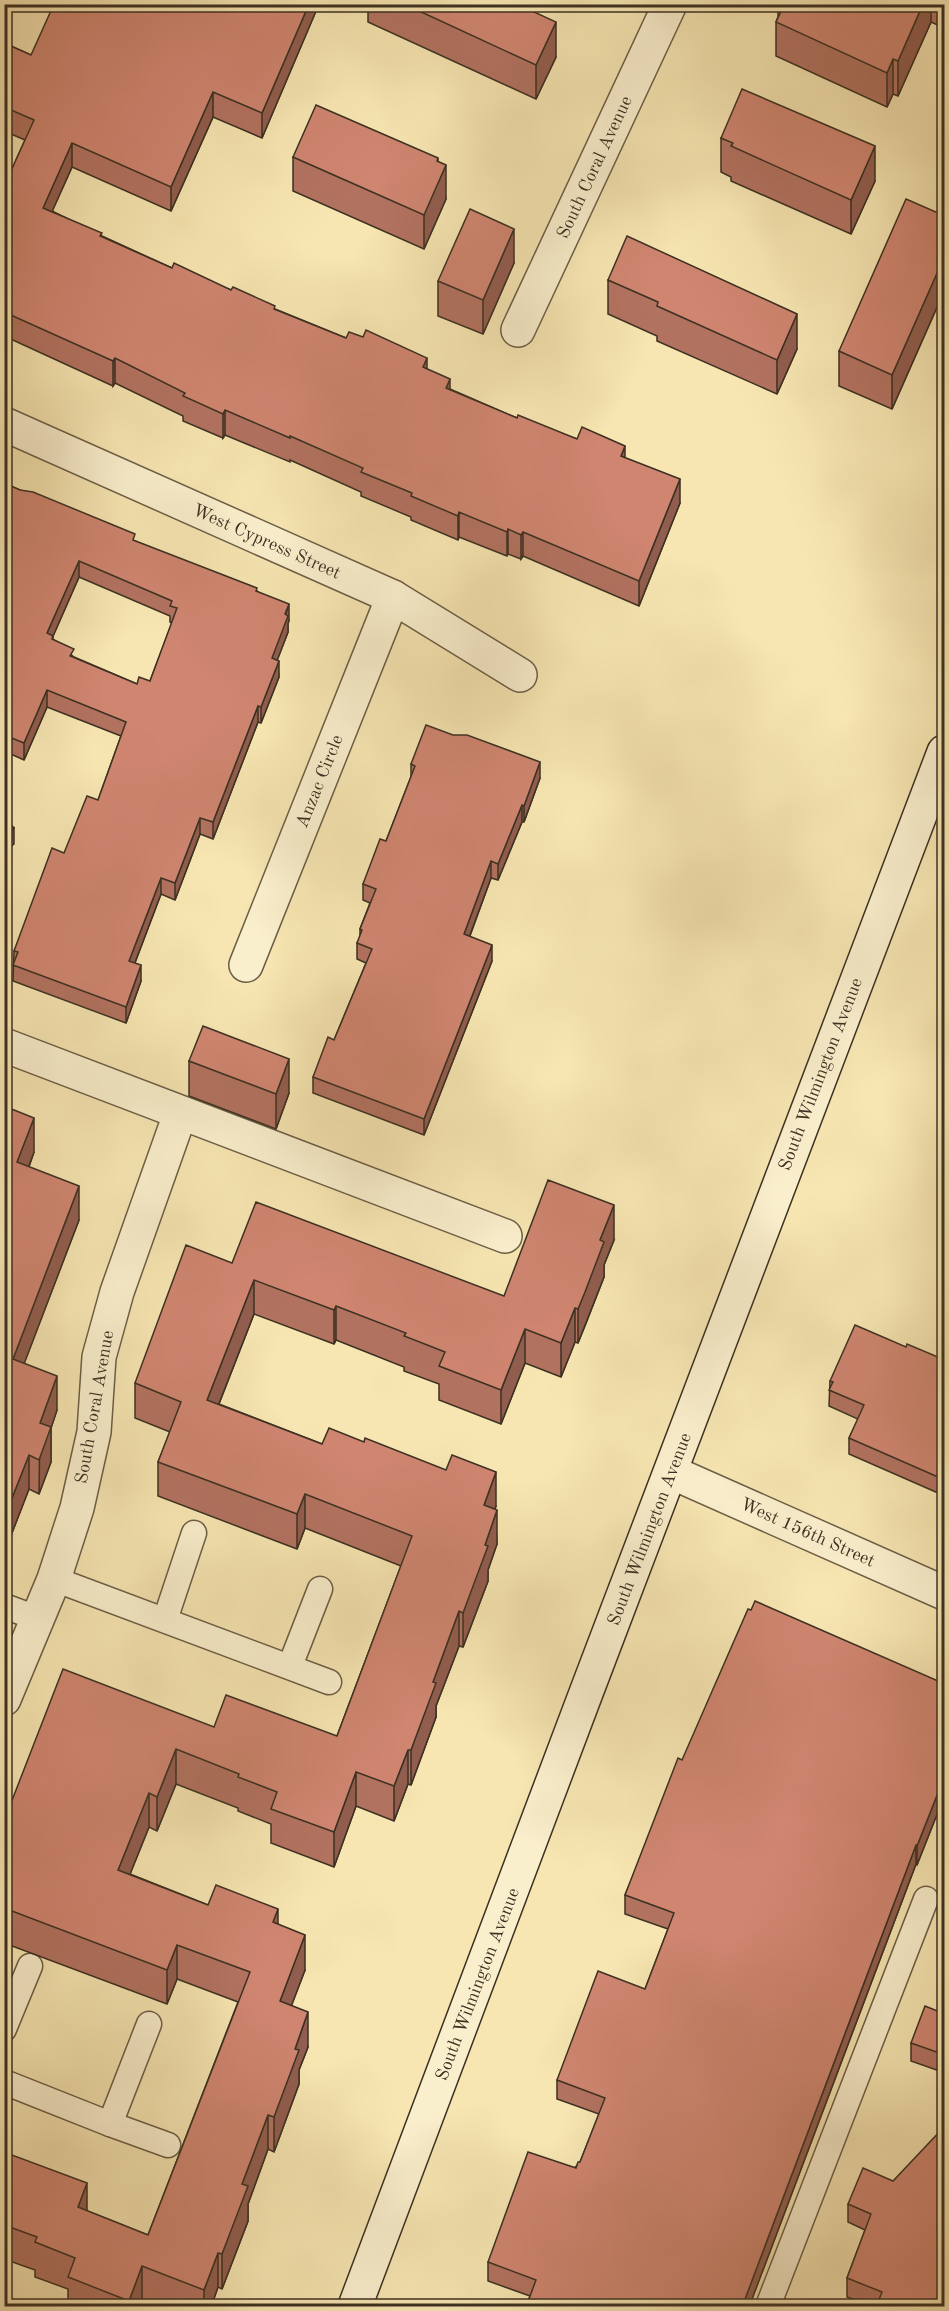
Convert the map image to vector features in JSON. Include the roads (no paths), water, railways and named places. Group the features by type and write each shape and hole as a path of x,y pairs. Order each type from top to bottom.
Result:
{"street":[{"name":"South Coral Avenue","path":"518,330 670,4"},
{"name":"West Cypress Street","path":"4,424 393,597 520,675"},
{"name":"Anzac Circle","path":"246,965 393,597"},
{"name":"South Wilmington Avenue","path":"355,2307 753,1251 945,752"},
{"path":"4,1045 505,1236"},
{"name":"South Coral Avenue","path":"4,1699 54,1580 76,1508 94,1432 99,1357 117,1292 180,1114"},
{"name":"West 156th Street","path":"671,1472 945,1593"}],"lane":[{"path":"165,1620 194,1533"},
{"path":"54,1580 329,1682"},
{"path":"290,1666 320,1589"},
{"path":"4,1606 39,1619"},
{"path":"768,2307 926,1899"},
{"path":"4,2029 30,1966"},
{"path":"110,2124 149,2024"},
{"path":"4,2082 168,2145"}]}
